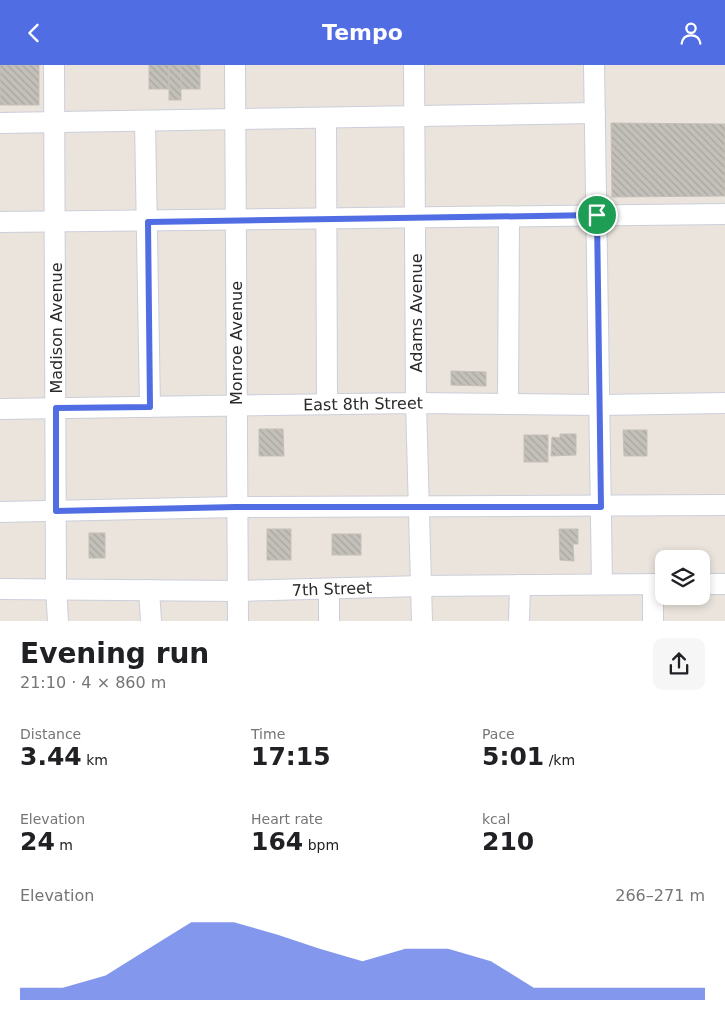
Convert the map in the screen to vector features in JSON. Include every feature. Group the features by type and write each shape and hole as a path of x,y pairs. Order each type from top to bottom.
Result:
{"street":[{"name":"Madison Avenue","path":"54,65 56,589 58,621"},
{"name":"Monroe Avenue","path":"235,65 238,621"},
{"name":"Adams Avenue","path":"414,65 416,403 422,621"},
{"path":"594,65 602,584"},
{"path":"0,123 595,113"},
{"path":"326,119 327,404"},
{"path":"145,121 150,407"},
{"path":"0,223 725,214"},
{"path":"508,404 509,217"},
{"name":"East 8th Street","path":"0,409 416,403 600,405 725,403"},
{"path":"0,512 236,507 419,508 725,505"},
{"name":"7th Street","path":"0,589 237,591 422,586 655,584"},
{"path":"710,584 725,584"},
{"path":"519,621 520,585"},
{"path":"330,589 330,621"},
{"path":"149,590 151,621"},
{"path":"653,621 655,605"}],"building":[{"path":"0,65 39,65 39,105 0,105"},
{"path":"149,65 169,65 169,89 149,89"},
{"path":"169,65 181,65 181,100 169,100"},
{"path":"181,65 200,65 200,89 181,89"},
{"path":"611,123 725,124 725,196 612,197"},
{"path":"451,371 486,372 486,386 451,385"},
{"path":"259,429 283,429 284,456 259,456"},
{"path":"623,430 647,430 647,456 624,456"},
{"path":"560,434 576,434 576,455 551,456 552,437 560,438"},
{"path":"524,435 548,435 548,462 524,462"},
{"path":"267,529 291,529 291,560 267,560"},
{"path":"559,529 578,529 578,544 573,544 574,561 560,560"},
{"path":"89,533 105,533 105,558 89,558"},
{"path":"332,534 361,534 361,555 332,555"}],"route":[{"path":"597,215 601,507 236,507 56,511 56,408 150,407 148,222 597,215"}]}
